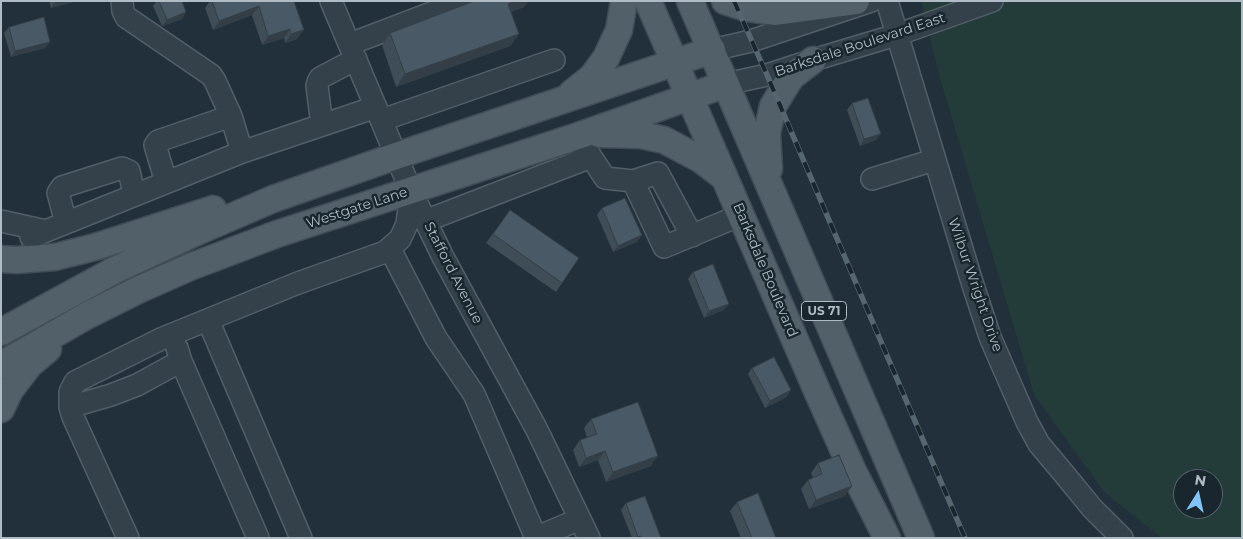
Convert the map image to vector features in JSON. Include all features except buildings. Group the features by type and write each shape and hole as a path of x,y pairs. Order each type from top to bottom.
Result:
{"main road":[{"path":"557,103 592,77 606,58 619,30 624,1"},
{"name":"Barksdale Boulevard","path":"648,1 818,393 852,469 887,538"},
{"name":"US 71","path":"690,1 921,538"},
{"path":"725,1 746,8 774,12 856,1"},
{"path":"1,332 72,292 156,250 236,214 301,188 712,50"},
{"path":"769,184 766,142 770,116 777,98 791,78 813,60"},
{"name":"Westgate Lane","path":"1,365 88,315 190,267 277,234 411,190 584,142 690,97 726,84"},
{"path":"584,142 641,135 664,140 700,160 725,178"},
{"path":"1,259 17,260 55,257 95,247 240,200 301,188"},
{"path":"1,409 10,390 30,364 88,315"},
{"path":"818,393 853,377"}],"street":[{"path":"122,1 126,17 211,75 216,81 231,116 242,152"},
{"name":"Stafford Avenue","path":"331,1 396,156 442,257 537,430 589,538"},
{"path":"322,125 317,86 320,78 353,52 463,1"},
{"path":"712,50 751,41 871,1"},
{"name":"Wilbur Wright Drive","path":"887,1 934,160 990,337 1027,422 1039,444 1065,476 1092,508 1122,538"},
{"name":"Barksdale Boulevard East","path":"726,84 767,75 896,35 992,1"},
{"path":"1,221 39,234 134,194 242,152 322,125 379,113 554,60"},
{"path":"166,182 156,143 231,116"},
{"path":"425,221 584,142 605,178 633,181 658,173 692,236"},
{"path":"872,179 934,160"},
{"path":"66,223 58,193 62,187 122,168 129,172 134,194"},
{"path":"633,181 664,247 742,215"},
{"path":"128,538 70,408 70,392 76,382 171,334 298,283 385,252 400,239 407,224 411,190"},
{"path":"390,249 436,338 474,394 535,538 580,518"},
{"path":"208,320 302,538"},
{"path":"171,334 258,538"},
{"path":"70,408 137,385 181,361"}],"green space":[{"path":"921,1 1242,1 1242,538 1162,538 1105,493 1034,395 939,75"}],"railway":[{"path":"734,1 965,538"}]}
